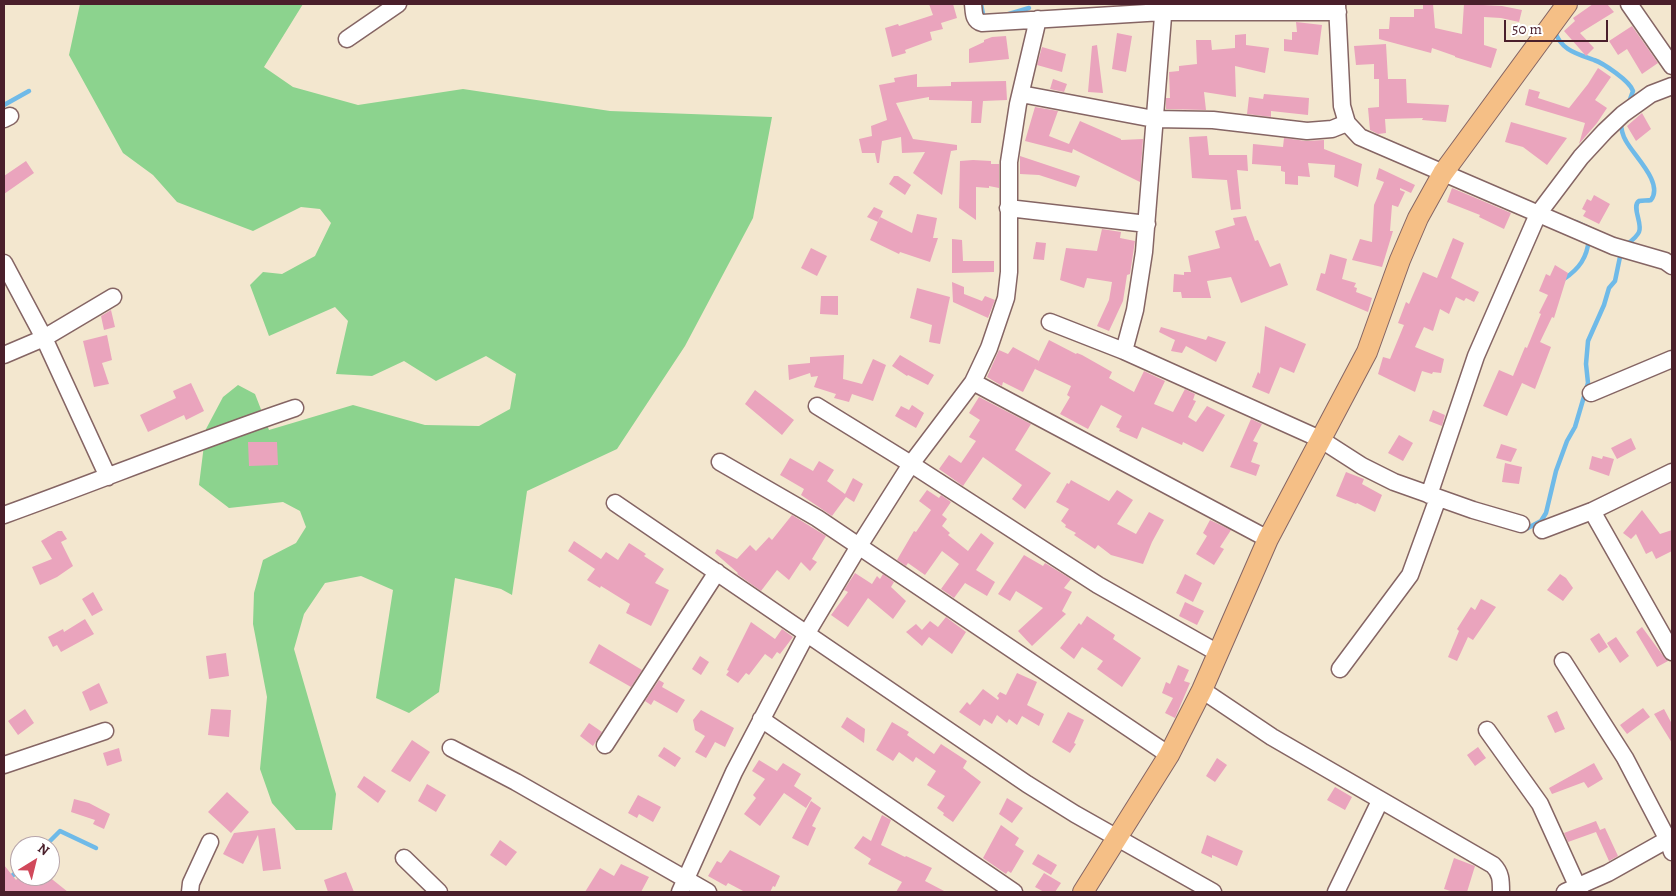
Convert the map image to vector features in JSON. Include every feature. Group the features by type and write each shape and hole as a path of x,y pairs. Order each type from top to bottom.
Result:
{"main road":[{"path":"1083,892 1169,755 1202,690 1268,539 1367,352 1418,218 1443,173 1567,4"}],"street":[{"path":"347,39 398,4"},
{"path":"973,4 975,18 978,22 982,23 1163,8 1337,8 1342,106 1347,123 1360,136 1613,246 1665,262 1672,266"},
{"path":"1629,4 1672,66"},
{"path":"1124,351 1135,310 1144,252 1163,8"},
{"path":"684,886 734,772 807,634 859,546 911,464 972,382 989,348 1006,298 1009,162 1020,94 1038,19"},
{"path":"1340,669 1410,575 1476,356 1538,214 1581,157 1605,131 1623,114 1651,94 1672,86"},
{"path":"1020,94 1154,120 1213,120 1307,131 1332,129 1347,123"},
{"path":"1008,208 1147,224"},
{"path":"4,263 44,338 108,477"},
{"path":"4,355 44,338 113,297"},
{"path":"1050,322 1124,351 1320,439 1377,474 1434,497 1521,524"},
{"path":"1591,393 1672,359"},
{"path":"972,382 1268,539"},
{"path":"817,406 911,464 1098,585 1218,653"},
{"path":"4,515 237,427 295,408"},
{"path":"720,462 818,518 1169,755"},
{"path":"1542,530 1592,511 1672,472"},
{"path":"615,503 1028,784 1075,814 1209,891"},
{"path":"1592,511 1672,652"},
{"path":"605,745 717,572"},
{"path":"1487,730 1540,804 1574,890 1671,843 1625,758 1563,661"},
{"path":"1202,690 1272,737 1380,801 1493,864 1499,871 1501,892"},
{"path":"762,719 1014,892"},
{"path":"4,765 105,731"},
{"path":"451,748 516,782 684,886 708,892"},
{"path":"1336,892 1380,801"},
{"path":"190,892 191,883 210,842"},
{"path":"404,858 439,892"}],"green space":[{"path":"80,4 303,4 264,67 293,87 358,105 463,89 610,111 772,117 753,218 685,346 617,449 527,491 512,595 501,589 455,578 439,692 409,713 376,698 393,590 361,576 325,583 304,614 294,649 336,794 332,830 296,830 272,803 260,769 267,697 253,624 254,593 263,560 296,543 306,527 300,511 283,502 229,508 199,485 206,429 223,397 238,385 255,394 269,430 353,405 425,425 479,426 510,409 516,374 486,356 436,381 404,361 372,376 336,374 348,321 335,307 269,336 250,285 263,272 282,274 315,256 331,223 320,209 301,207 253,231 177,202 153,175 123,153 69,55"}],"building":[{"path":"929,4 953,4 957,18 941,23 943,29 930,32 932,40 905,50 906,53 892,57 885,28 898,24 899,26 933,15"},
{"path":"1423,4 1433,4 1435,28 1462,34 1464,4 1502,6 1522,10 1519,22 1484,17 1484,45 1497,49 1491,68 1432,48 1431,53 1379,39 1379,29 1389,29 1390,17 1414,17 1414,9 1423,9"},
{"path":"1593,4 1607,4 1614,12 1580,33 1594,48 1586,56 1564,31 1575,21 1573,18"},
{"path":"1296,22 1322,25 1318,55 1284,51 1284,39 1292,40 1292,32 1297,32"},
{"path":"1632,26 1658,63 1642,74 1627,49 1618,55 1609,41"},
{"path":"1117,33 1132,36 1126,72 1112,69"},
{"path":"1246,34 1246,45 1269,48 1265,73 1235,66 1236,97 1204,92 1206,110 1166,109 1166,98 1170,98 1169,72 1179,71 1179,66 1197,64 1196,40 1211,40 1212,50 1235,48 1235,35"},
{"path":"1006,36 1009,59 969,63 969,49 992,37"},
{"path":"1386,44 1388,79 1406,79 1407,103 1449,105 1446,122 1422,120 1423,118 1385,119 1386,133 1378,134 1370,130 1368,108 1379,107 1379,79 1374,79 1374,64 1356,65 1354,46"},
{"path":"1097,45 1103,93 1088,92 1092,46"},
{"path":"1042,47 1066,54 1062,72 1037,65"},
{"path":"1598,68 1611,77 1595,100 1607,108 1579,144 1585,123 1525,105 1529,89 1540,92 1538,98 1569,108"},
{"path":"917,74 917,87 951,86 951,82 1006,81 1007,100 983,101 981,123 971,123 972,101 929,100 929,97 896,103 913,139 957,145 957,150 951,151 942,195 913,173 925,152 902,153 901,137 882,141 879,163 877,163 875,153 862,153 859,139 872,136 871,126 887,120 879,85 895,82 894,78"},
{"path":"1053,79 1067,84 1064,92 1050,89"},
{"path":"1264,94 1309,98 1308,115 1271,111 1271,117 1247,114 1249,97 1263,99"},
{"path":"1035,107 1058,111 1049,136 1069,144 1080,121 1121,140 1143,139 1140,182 1073,149 1072,153 1025,141"},
{"path":"1642,113 1651,129 1636,141 1627,126"},
{"path":"1511,122 1567,138 1547,165 1523,147 1505,142"},
{"path":"1207,136 1209,155 1247,155 1248,171 1237,170 1241,209 1231,210 1227,180 1192,178 1189,137"},
{"path":"1284,138 1306,141 1324,140 1324,149 1362,164 1358,187 1334,177 1335,165 1308,163 1310,177 1298,176 1298,185 1285,184 1285,172 1281,171 1281,166 1252,164 1253,144 1283,147"},
{"path":"1020,156 1080,176 1076,187 1039,175 1020,174"},
{"path":"26,161 34,173 4,194 4,176"},
{"path":"960,161 991,161 991,164 999,164 999,188 989,186 989,188 976,187 976,220 959,208"},
{"path":"1379,168 1415,185 1411,193 1400,188 1400,190 1405,192 1398,207 1392,205 1390,231 1393,231 1382,267 1352,260 1360,239 1372,242 1374,205 1384,182 1376,179"},
{"path":"894,176 898,176 911,185 905,195 889,184"},
{"path":"1452,188 1511,213 1504,229 1479,217 1480,215 1447,202"},
{"path":"1594,195 1610,204 1599,224 1583,216 1586,211 1582,209 1587,199 1591,201"},
{"path":"874,207 883,211 878,222 867,217"},
{"path":"917,214 937,218 933,238 938,238 930,262 900,252 899,254 870,240 880,217 912,233"},
{"path":"1246,216 1255,241 1258,240 1270,267 1280,263 1288,285 1241,303 1231,277 1207,281 1211,298 1182,298 1181,292 1173,292 1174,274 1184,275 1184,272 1191,272 1188,256 1220,248 1215,231 1235,225 1233,218"},
{"path":"1102,229 1121,232 1120,238 1135,241 1130,274 1127,275 1123,301 1109,331 1097,326 1109,300 1112,282 1087,278 1084,288 1060,280 1066,248 1097,251"},
{"path":"1453,238 1464,243 1451,278 1479,292 1474,302 1466,298 1464,301 1456,297 1449,314 1440,309 1433,331 1424,327 1415,347 1444,359 1441,373 1433,372 1432,374 1422,371 1415,392 1378,374 1383,357 1390,359 1404,325 1398,323 1406,302 1409,304 1423,272 1437,278"},
{"path":"952,239 962,240 963,261 994,261 994,272 952,273"},
{"path":"1036,242 1046,243 1044,260 1033,259"},
{"path":"811,248 827,256 817,276 801,268"},
{"path":"1330,254 1347,259 1342,279 1356,283 1354,287 1357,288 1356,292 1372,298 1368,312 1316,290 1321,273 1325,274"},
{"path":"1555,265 1568,273 1554,318 1552,317 1540,342 1551,347 1535,389 1522,383 1507,416 1483,406 1499,370 1513,376 1525,347 1527,348 1541,314 1539,313 1548,295 1539,291 1546,274 1550,276"},
{"path":"952,282 964,287 964,294 982,301 985,296 995,300 988,318 953,302"},
{"path":"917,288 950,297 940,344 929,342 932,325 910,318"},
{"path":"821,296 838,296 838,315 820,314"},
{"path":"111,310 115,327 104,330 101,316"},
{"path":"1265,326 1306,344 1294,373 1280,367 1269,394 1252,387 1258,372 1260,374"},
{"path":"1161,327 1206,340 1208,336 1226,342 1216,362 1186,346 1182,353 1171,351 1175,340 1159,332"},
{"path":"107,335 112,360 102,363 109,384 94,387 83,341"},
{"path":"1049,340 1076,354 1082,355 1112,372 1109,378 1134,392 1144,371 1165,381 1154,404 1173,412 1185,389 1195,394 1193,400 1196,401 1188,417 1196,422 1207,406 1225,415 1203,452 1183,442 1182,445 1142,427 1137,439 1119,431 1120,429 1116,427 1122,416 1101,405 1088,429 1060,414 1070,397 1067,395 1071,386 1035,369"},
{"path":"1013,347 1039,361 1023,392 1003,382 1002,386 987,377 999,350 1008,354"},
{"path":"844,355 843,379 862,384 873,359 886,365 873,401 852,394 849,402 834,398 836,394 814,387 818,376 811,377 810,373 789,380 788,365 810,363 810,357"},
{"path":"900,355 934,375 928,385 907,376 892,366"},
{"path":"191,383 204,411 186,420 184,415 148,432 140,415 176,398 173,391"},
{"path":"755,390 794,420 782,435 745,404"},
{"path":"979,397 1031,424 1015,450 1051,473 1025,509 1012,499 1022,485 983,457 963,486 939,469 949,455 961,463 976,441 969,437 980,420 969,413"},
{"path":"912,405 924,413 916,428 895,416 901,406 909,410"},
{"path":"1433,410 1445,415 1442,426 1429,421"},
{"path":"1251,419 1262,424 1253,441 1258,443 1251,462 1260,465 1256,476 1230,467"},
{"path":"1399,435 1413,443 1403,461 1388,453"},
{"path":"1631,438 1636,449 1617,459 1611,448"},
{"path":"248,442 277,442 278,465 249,466"},
{"path":"1501,444 1517,449 1511,462 1496,458"},
{"path":"1592,456 1602,459 1603,456 1614,459 1609,476 1589,469"},
{"path":"790,458 813,471 819,461 834,470 827,481 845,494 853,478 863,484 854,502 846,497 832,516 801,495 804,489 780,475"},
{"path":"1505,463 1522,467 1519,484 1502,482"},
{"path":"1346,472 1364,479 1362,484 1382,495 1375,512 1336,496"},
{"path":"1071,480 1109,501 1117,490 1133,500 1117,524 1136,534 1149,512 1164,520 1143,564 1111,555 1098,545 1095,549 1074,535 1076,533 1065,527 1066,525 1061,521 1069,509 1056,502 1067,483 1069,484"},
{"path":"927,490 939,498 941,495 951,502 942,515 947,519 942,526 950,533 948,535 968,551 981,533 994,543 976,570 995,582 987,596 965,583 954,598 941,589 959,564 942,551 925,575 908,563 906,566 897,560 914,531 916,532 931,510 919,501"},
{"path":"1642,510 1660,534 1672,530 1672,551 1656,559 1652,551 1646,554 1636,534 1631,539 1623,533"},
{"path":"792,515 826,536 812,559 817,562 810,571 801,562 789,580 777,570 761,591 737,574 715,553 717,549 737,559 750,545 756,551 769,537 772,540"},
{"path":"1210,520 1231,530 1220,547 1224,549 1214,565 1196,554 1207,536 1203,533"},
{"path":"58,531 62,531 67,539 61,542 73,566 57,577 40,585 32,567 52,559 41,541"},
{"path":"574,541 601,559 606,552 618,560 629,543 664,569 655,583 669,590 651,626 626,613 630,604 601,586 600,588 587,580 595,569 568,551"},
{"path":"1024,555 1043,566 1045,563 1071,579 1064,588 1072,592 1062,611 1066,614 1032,646 1018,631 1043,608 1016,591 1010,601 998,594"},
{"path":"855,573 872,584 877,576 880,579 883,574 894,582 891,587 906,601 893,619 868,598 848,627 831,615 848,592 844,590"},
{"path":"1185,574 1202,583 1193,602 1176,593"},
{"path":"1560,574 1566,578 1573,588 1563,601 1547,590"},
{"path":"93,592 103,610 92,616 82,599"},
{"path":"1481,599 1496,607 1473,640 1468,637 1457,661 1448,657 1459,631 1457,629 1471,607 1475,610"},
{"path":"1185,602 1204,611 1197,625 1179,616"},
{"path":"1087,616 1115,635 1113,639 1141,658 1122,687 1097,669 1103,661 1082,647 1074,659 1060,648 1079,623 1081,625"},
{"path":"946,617 966,632 952,654 929,637 922,646 906,632 916,624 922,630 930,621 938,627"},
{"path":"85,619 94,634 61,652 57,645 53,647 48,637 63,629 64,632"},
{"path":"751,622 775,639 782,629 793,637 780,654 777,652 772,659 765,654 749,675 746,673 738,683 726,675 729,671 727,670"},
{"path":"1642,627 1668,661 1657,667 1636,632"},
{"path":"1599,633 1608,647 1599,653 1590,639"},
{"path":"1616,637 1629,656 1620,663 1607,643"},
{"path":"599,644 642,670 631,687 589,663"},
{"path":"226,653 229,676 209,679 206,656"},
{"path":"700,656 709,662 701,675 692,669"},
{"path":"1178,665 1189,670 1184,681 1190,683 1175,718 1165,713 1173,698 1162,693 1166,682 1170,684"},
{"path":"1017,673 1037,682 1027,705 1044,714 1039,726 1022,716 1017,725 1009,719 1007,723 997,715 992,724 984,719 980,726 959,712 967,702 970,705 983,689 998,700 997,696 1000,692 1006,695"},
{"path":"659,680 664,683 662,687 685,700 677,713 654,700 651,705 645,701"},
{"path":"99,683 108,703 90,711 82,692"},
{"path":"1643,708 1650,717 1627,734 1620,725"},
{"path":"25,709 34,723 18,735 8,721"},
{"path":"211,709 231,710 229,737 208,735"},
{"path":"1664,709 1672,724 1672,743 1654,714"},
{"path":"701,710 734,728 725,747 715,742 706,758 695,752 705,736 695,730 693,720"},
{"path":"1557,711 1565,729 1555,733 1547,716"},
{"path":"1068,712 1084,720 1074,743 1076,744 1070,753 1052,742"},
{"path":"847,717 865,729 864,743 841,727"},
{"path":"892,722 909,732 907,735 934,754 941,744 967,761 963,768 981,782 953,822 937,808 945,796 927,785 936,771 916,757 913,762 899,752 893,761 876,750"},
{"path":"589,723 602,732 593,746 580,736"},
{"path":"412,740 430,752 410,782 391,771"},
{"path":"664,747 681,758 675,767 658,756"},
{"path":"1478,747 1486,758 1475,766 1467,755"},
{"path":"119,748 122,761 107,766 103,753"},
{"path":"1217,758 1227,765 1215,782 1206,776"},
{"path":"759,760 777,771 783,763 801,774 794,786 812,798 806,808 784,793 760,826 744,814 756,798 753,795 765,779 752,771"},
{"path":"1594,763 1603,779 1588,788 1584,782 1552,794 1549,788"},
{"path":"364,776 386,791 378,803 357,787"},
{"path":"427,784 446,795 436,812 418,801"},
{"path":"1335,787 1352,797 1345,810 1327,800"},
{"path":"227,792 249,812 231,833 208,812"},
{"path":"638,795 661,807 653,822 639,814 637,818 628,813"},
{"path":"1007,798 1023,808 1012,823 999,814"},
{"path":"74,799 89,803 110,814 104,829 93,824 95,820 71,812"},
{"path":"811,801 821,808 812,826 816,828 808,846 792,838"},
{"path":"882,815 891,820 881,845 932,868 925,881 946,892 896,892 902,882 868,864 871,859 854,848 863,836 871,841"},
{"path":"1596,821 1600,830 1605,828 1618,856 1609,861 1596,832 1568,842 1564,833"},
{"path":"1001,825 1019,838 1015,845 1024,851 1011,873 1008,871 1006,874 983,858"},
{"path":"275,828 281,869 263,871 258,835 243,864 223,854 234,833"},
{"path":"1207,835 1243,851 1237,866 1212,855 1212,858 1201,853"},
{"path":"500,840 517,852 506,866 490,855"},
{"path":"730,850 780,876 775,887 773,886 770,892 745,892 728,883 726,886 708,876 717,861 721,863"},
{"path":"1038,854 1057,865 1051,875 1032,864"},
{"path":"1454,858 1475,866 1467,892 1454,892 1444,889"},
{"path":"621,864 649,877 641,892 585,892 600,868 614,876"},
{"path":"4,865 10,872 10,886 60,886 68,892 4,892"},
{"path":"346,872 354,892 328,892 324,880"},
{"path":"1044,873 1061,883 1055,892 1044,892 1035,887"}],"waterway":[{"path":"981,4 983,14"},
{"path":"1009,14 1029,8"},
{"path":"1555,31 1565,47 1603,65 1627,82 1633,91 1629,102"},
{"path":"4,105 29,91"},
{"path":"1621,122 1625,139 1651,178 1654,186 1651,200 1639,201 1637,203 1640,229 1635,238 1625,246"},
{"path":"1576,222 1593,230"},
{"path":"1564,279 1581,262 1589,239"},
{"path":"1524,530 1541,521 1546,513 1556,471 1567,441 1575,427 1588,383 1586,364 1588,341 1604,305 1609,288 1615,281 1621,252"},
{"path":"55,836 60,831 96,848"},
{"path":"4,883 10,878"}]}
